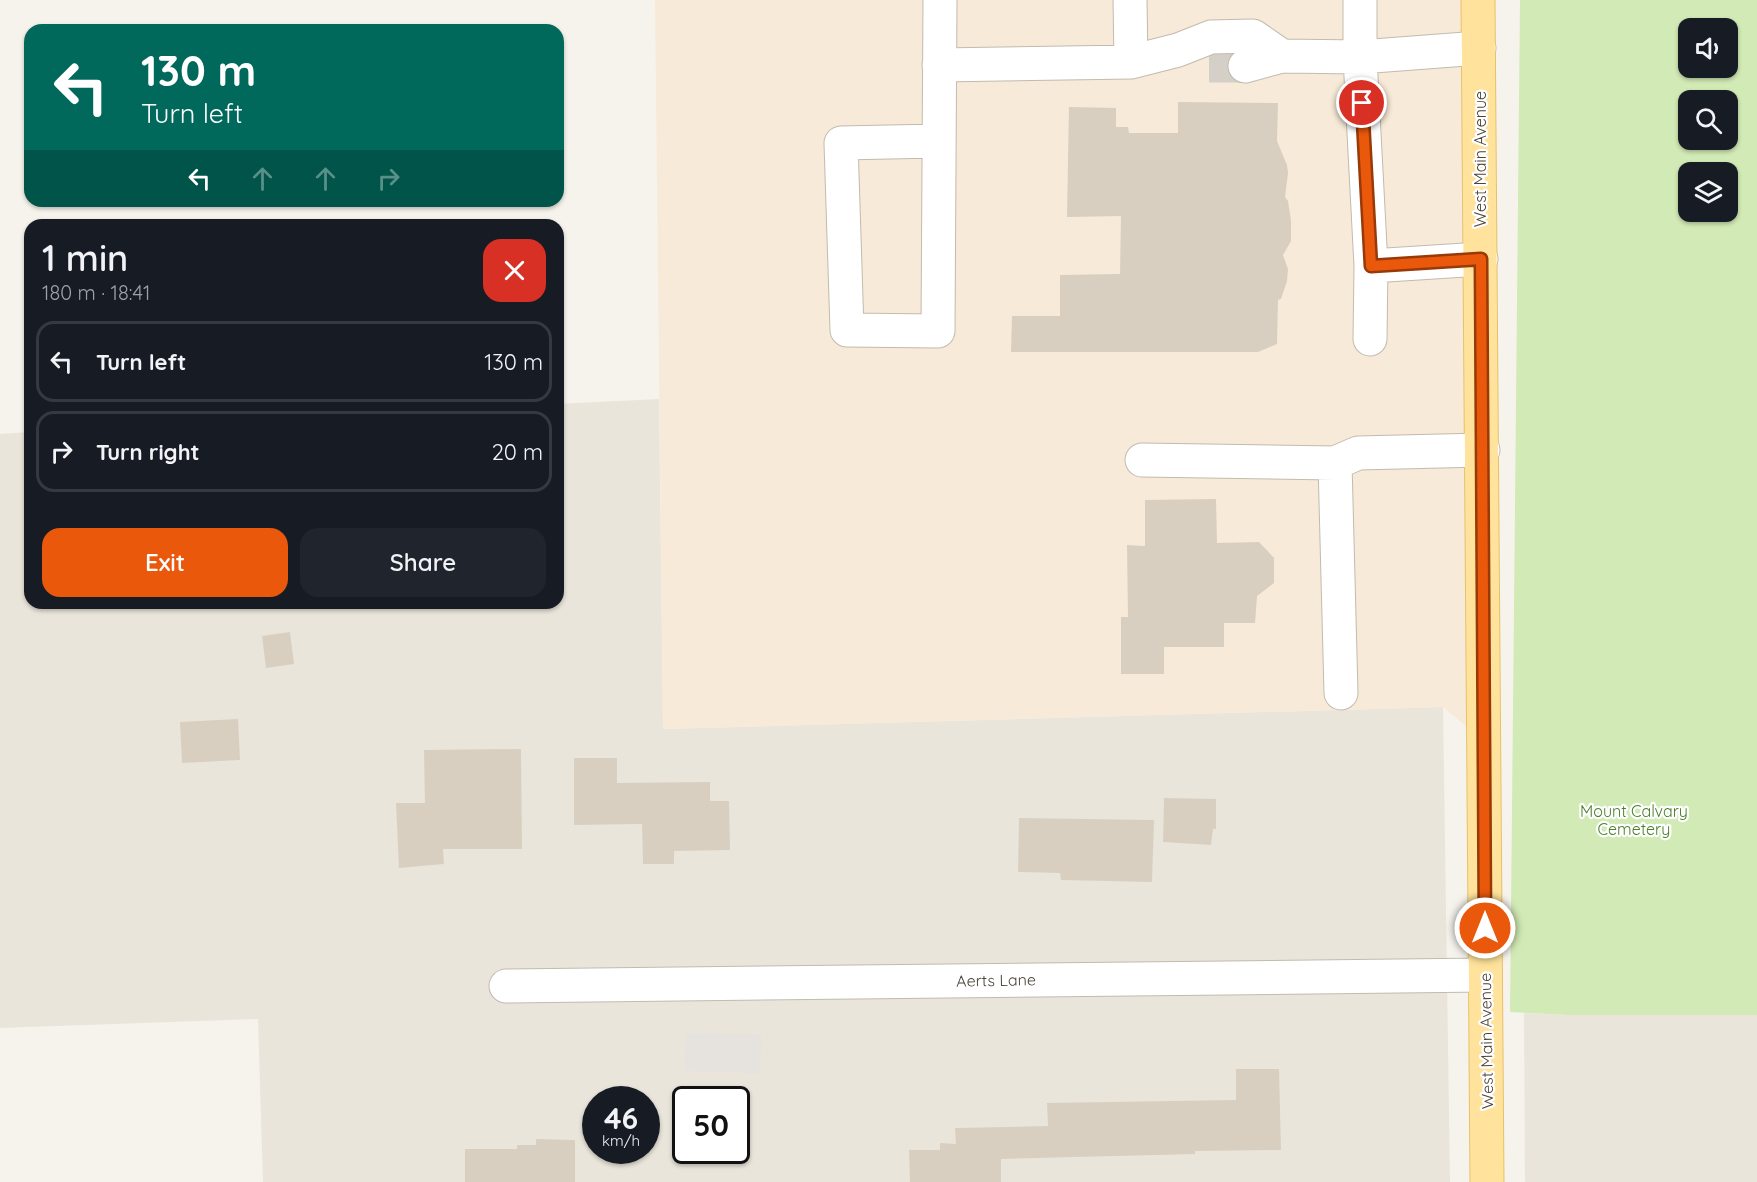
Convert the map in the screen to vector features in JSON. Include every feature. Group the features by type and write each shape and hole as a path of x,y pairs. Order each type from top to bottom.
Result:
{"main road":[{"name":"West Main Avenue","path":"1478,0 1487,1182"}],"street":[{"path":"938,141 841,143 847,330 938,331 940,0"},
{"path":"1130,0 1131,62"},
{"path":"1360,0 1360,57 1371,266 1370,339"},
{"path":"939,65 1131,62 1178,50 1211,37 1253,36 1282,56"},
{"path":"1245,66 1282,56 1360,57 1479,48"},
{"path":"1178,50 1209,66"},
{"path":"1371,266 1481,259"},
{"path":"1142,460 1335,463 1358,453 1483,450"},
{"path":"1335,463 1341,693"},
{"name":"Aerts Lane","path":"506,986 1485,975"}],"shaded area":[{"path":"655,0 1478,0 1484,741 1443,707 663,729"},
{"path":"659,399 663,729 1443,707 1450,1182 263,1182 258,1019 0,1028 0,434 24,432 24,609 564,609 564,404"},
{"path":"1524,1013 1757,1015 1757,1182 1525,1182"},
{"path":"686,1033 761,1035 760,1073 685,1071"}],"green space":[{"name":"Mount Calvary Cemetery","path":"1520,0 1757,0 1757,1015 1569,1015 1510,1012"}],"building":[{"path":"1178,102 1278,103 1277,141 1287,165 1285,197 1288,201 1291,221 1291,241 1283,255 1288,269 1287,281 1281,299 1278,300 1277,344 1258,352 1011,352 1012,316 1060,316 1060,275 1120,274 1121,216 1067,217 1069,107 1116,108 1116,127 1128,127 1129,133 1178,133"},
{"path":"1216,499 1217,543 1259,542 1274,558 1274,583 1257,596 1255,623 1224,623 1224,647 1164,647 1164,674 1121,674 1121,617 1128,617 1127,545 1145,546 1145,500"},
{"path":"290,632 294,664 266,668 262,636"},
{"path":"238,719 240,760 182,763 180,722"},
{"path":"521,749 522,849 443,849 444,864 399,868 396,803 425,803 424,750"},
{"path":"574,758 617,758 617,783 710,782 710,801 729,801 730,850 674,851 674,864 643,864 642,824 574,825"},
{"path":"1164,798 1216,799 1216,829 1213,829 1211,845 1163,842"},
{"path":"1019,818 1154,820 1152,882 1061,880 1060,873 1018,872"},
{"path":"1236,1069 1279,1069 1281,1150 1001,1159 1001,1182 910,1182 909,1150 940,1150 940,1143 956,1144 955,1128 1048,1126 1047,1103 1236,1100"},
{"path":"536,1139 575,1140 575,1182 465,1182 465,1149 517,1149 517,1145 536,1145"}],"tunnel":[{"path":"1209,66 1245,66"}],"route":[{"path":"1362,103 1371,266 1481,259 1485,928"}]}
